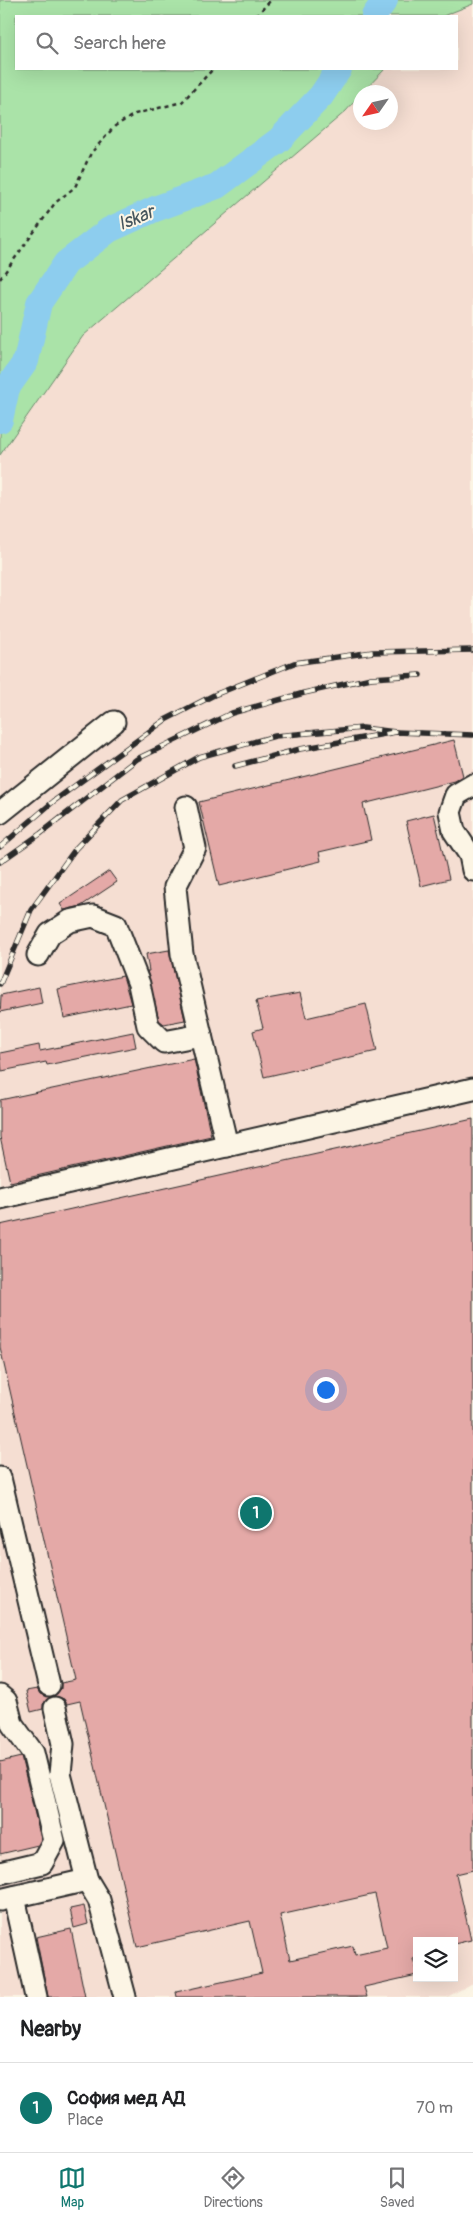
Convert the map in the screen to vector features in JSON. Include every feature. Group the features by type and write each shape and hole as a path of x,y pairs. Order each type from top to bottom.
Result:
{"street":[{"path":"0,813 114,722"},
{"path":"473,785 456,795 450,812 454,831 470,855 473,870"},
{"path":"186,807 195,848 175,887 182,954 226,1146"},
{"path":"38,955 50,934 70,921 93,916 116,925 139,984 148,1026 164,1042 201,1035"},
{"path":"0,1198 473,1088"},
{"path":"0,1478 49,1685"},
{"path":"0,1696 6,1701 12,1724 33,1753 54,1841 42,1863 0,1873"},
{"path":"54,1708 63,1744 60,1774 88,1880 99,1900 125,1997"},
{"path":"36,1997 7,1899 88,1880"}],"path":[{"path":"257,15 271,0"},
{"path":"0,279 55,203 75,187 91,153 114,126 135,114 182,102 212,70"}],"shaded area":[{"path":"473,4 473,1983 447,1997 0,1997 0,455 83,336 353,103 353,130 398,130 398,85 370,85 384,70 458,70 458,15 446,15"}],"green space":[{"path":"0,0 473,0 473,4 446,15 15,15 15,70 384,70 370,85 353,85 353,103 346,111 83,336 0,455"}],"building":[{"path":"454,740 463,776 455,781 363,804 371,840 319,852 321,861 219,886 199,802"},
{"path":"434,814 449,879 421,886 406,821"},
{"path":"109,871 117,882 81,906 64,910 60,904"},
{"path":"169,950 185,1020 164,1024 159,1020 147,971 149,971 146,954"},
{"path":"123,976 131,1004 64,1018 58,989"},
{"path":"39,987 42,1003 0,1012 1,995"},
{"path":"300,993 306,1018 366,1004 377,1051 264,1077 253,1031 263,1028 256,1001"},
{"path":"133,1032 136,1047 47,1065 46,1062 2,1071 0,1053 39,1045 40,1051"},
{"path":"194,1059 211,1136 10,1182 0,1137 0,1100"},
{"path":"473,1119 473,1870 456,1874 471,1940 458,1943 458,1937 413,1937 413,1976 364,1987 367,1997 177,1997 176,1992 262,1973 250,1921 137,1947 80,1701 67,1704 64,1699 54,1696 61,1689 61,1683 76,1680 0,1347 0,1225","holes":["375,1894 387,1948 355,1955 353,1946 290,1960 280,1915"]},
{"path":"37,1689 40,1694 50,1697 43,1704 43,1709 31,1712 26,1691"},
{"path":"21,1757 41,1839 38,1845 0,1854 0,1762"},
{"path":"84,1906 88,1924 74,1928 70,1909"},
{"path":"71,1929 85,1997 48,1997 36,1937"}],"waterway":[{"name":"Iskar","path":"375,15 385,0"},
{"name":"Iskar","path":"0,420 7,388 26,361 39,303 66,263 109,230 155,209 217,186 279,140 321,96 338,70"}],"railway":[{"path":"0,847 54,801 165,720 214,695 294,663 373,652 473,650"},
{"path":"0,862 40,834 137,759 232,713 304,693 371,678 420,675"},
{"path":"0,984 31,910 76,848 122,800 199,757 275,736 363,728 396,732"},
{"path":"235,766 300,749 396,732 473,735"}],"place":[{"name":"София мед АД","path":"256,1513"}]}
